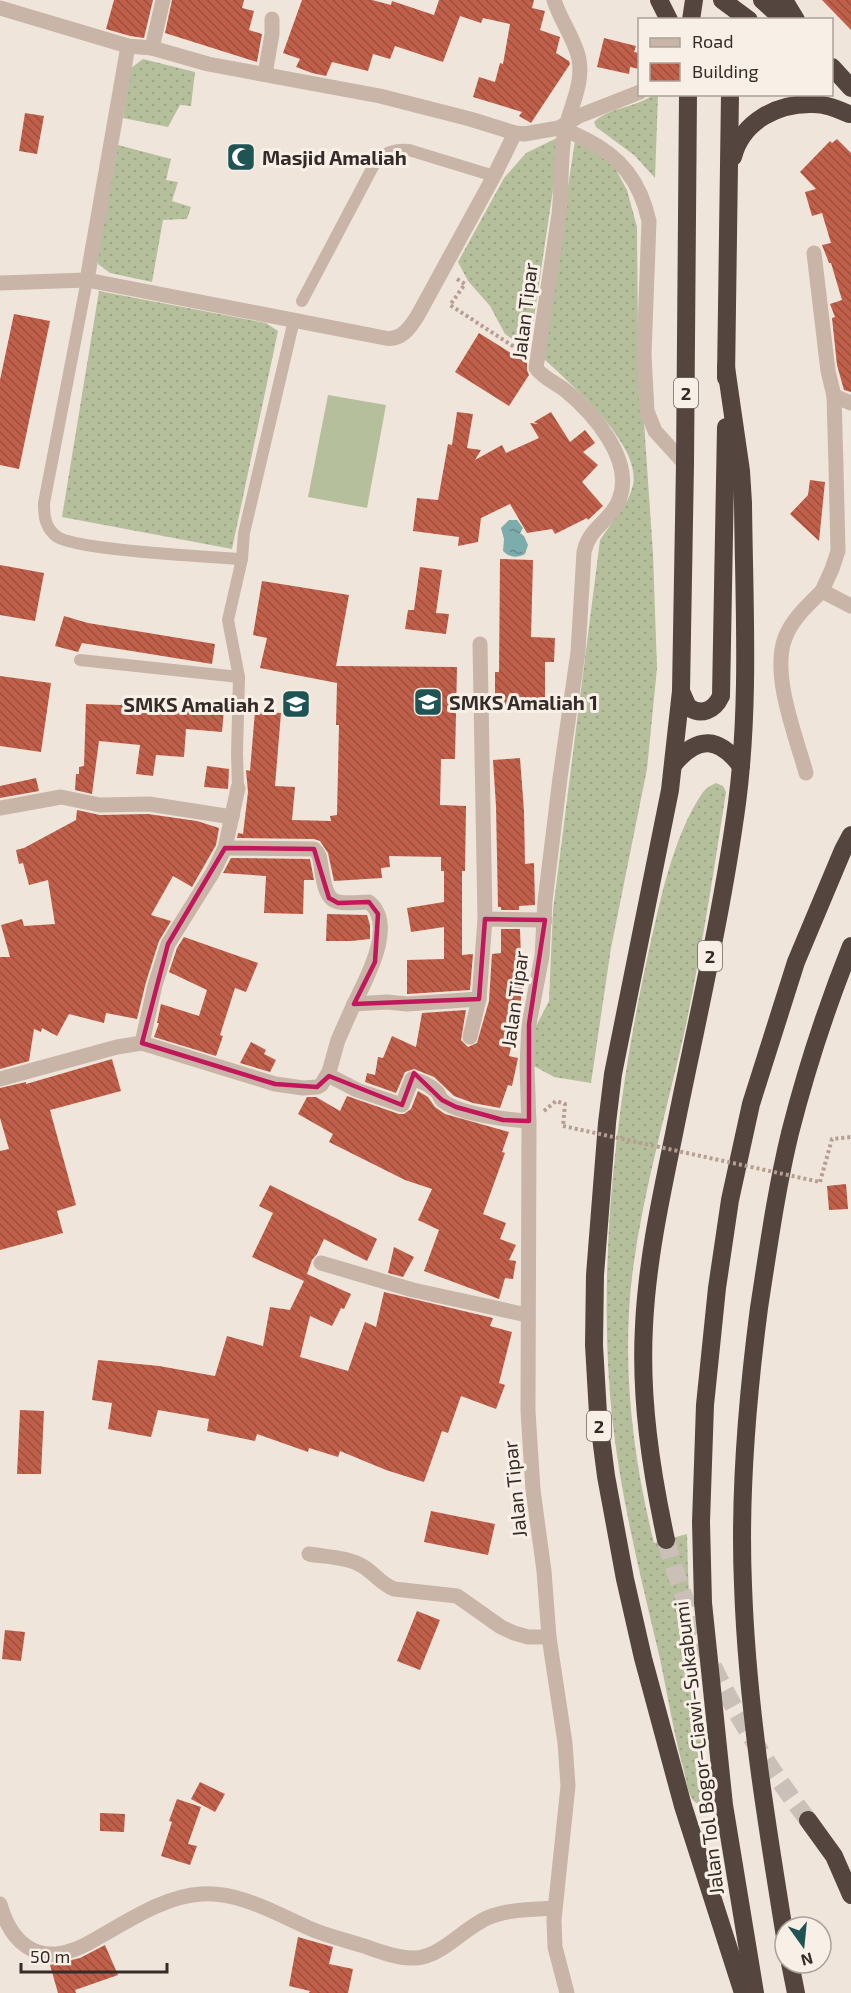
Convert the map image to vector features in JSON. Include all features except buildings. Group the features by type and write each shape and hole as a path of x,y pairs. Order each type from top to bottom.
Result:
{"highway":[{"path":"659,0 668,18"},
{"path":"691,18 694,0"},
{"path":"762,0 782,18"},
{"path":"784,0 795,18"},
{"path":"731,7 746,18"},
{"path":"833,69 851,88"},
{"name":"2","path":"688,96 681,691 674,764 660,845 645,908 613,1074 606,1129 595,1275 594,1345 598,1414 606,1476 625,1579 643,1658 682,1806 743,1993"},
{"name":"2","path":"681,691 688,707 700,712 712,708 720,696 730,96"},
{"path":"833,96 850,115"},
{"path":"729,173 741,137 756,121 767,114 796,105 813,104 830,106 850,115"},
{"name":"2","path":"666,1540 654,1482 646,1421 643,1356 646,1287 655,1227 720,909 741,766 745,678 743,503 741,471 726,367"},
{"path":"674,764 691,746 702,743 724,748 741,766"},
{"name":"Jalan Tol Bogor–Ciawi–Sukabumi","path":"755,1993 724,1805 704,1614 701,1522 705,1405 717,1288 730,1200 751,1104 796,962 851,835"},
{"path":"781,1915 751,1712 742,1584 743,1473 752,1363 766,1263 790,1134 832,995 851,946"},
{"path":"808,1820 834,1856 851,1895"},
{"path":"792,1975 796,1993"}],"street":[{"path":"152,48 163,0"},
{"name":"Jalan Tipar","path":"554,0 579,59 577,93 563,127 562,190 544,321 535,361 537,371 567,392 609,439 618,457 622,484 620,499 588,537 584,552 580,630 545,901 539,973 529,1024 527,1066 529,1123 528,1411 533,1490 544,1571 549,1637 565,1743 568,1786 554,1908 555,1947 567,1993"},
{"path":"0,8 128,46 152,48 208,64 380,96 470,118 515,133 524,134 563,127 579,116 638,92"},
{"path":"265,74 272,34 272,19"},
{"path":"87,280 128,46"},
{"path":"563,127 614,157 638,186 645,202 649,221 644,355 647,411 655,431 685,464"},
{"path":"0,283 87,280 385,338 396,338 411,325 494,176 515,133"},
{"path":"806,773 786,700 780,665 781,651 785,636 795,620 822,591 838,551 834,396 828,371 814,253"},
{"path":"834,396 851,404"},
{"path":"822,591 851,606"},
{"path":"470,1037 479,999 485,919 480,644"},
{"path":"142,1042 155,985 168,944 213,872 225,848 238,788"},
{"path":"0,808 61,797 100,805 149,804 232,817"},
{"path":"0,1079 142,1042 275,1084 303,1088 321,1085 328,1076 338,1040 375,962 380,928 378,914 369,902 338,903 329,898 324,887 319,857 314,849 225,848"},
{"path":"485,919 545,920"},
{"path":"354,1004 387,1002 407,1004 479,999"},
{"path":"328,1076 357,1090 402,1105 412,1079 425,1082 438,1093 442,1100 456,1107 503,1120 529,1123"},
{"path":"321,1263 413,1290 527,1315"},
{"path":"309,1554 356,1563 363,1566 385,1586 394,1589 457,1596 501,1627 514,1633 528,1637 549,1637"},
{"path":"0,1904 7,1924 17,1939 33,1951 44,1954 73,1950 133,1918 184,1896 214,1893 261,1907 318,1932 381,1952 416,1958 434,1953 465,1930 489,1917 503,1913 554,1908"}],"lane":[{"path":"302,302 376,162 382,156 399,149 409,150 494,176"},
{"path":"87,280 44,503 44,519 48,528 57,538 92,546 242,559"},
{"path":"238,788 239,677 228,620 242,559 244,533 294,320"},
{"path":"80,660 239,677"}],"path":[{"path":"443,269 465,284 450,304 535,361"},
{"path":"529,1123 556,1101 565,1104 563,1126 820,1182 832,1139 851,1137"}],"highlighted area":[{"path":"225,848 314,849 329,898 338,903 369,902 378,914 375,962 354,1004 479,999 485,919 545,920 529,1024 529,1121 503,1120 456,1107 442,1100 414,1073 402,1105 329,1076 317,1087 275,1084 142,1043 168,944"}],"green space":[{"path":"143,59 195,72 191,106 180,105 168,127 123,118 131,68"},
{"path":"658,96 655,178 634,155 596,127 594,122 607,113"},
{"path":"561,136 529,351 505,334 490,306 468,281 458,262 504,178 526,153"},
{"path":"575,141 610,159 627,190 637,227 638,335 653,554 657,668 647,769 611,948 591,1083 554,1077 534,1066 533,1032 549,1001 553,910 600,540 623,507 633,485 633,469 615,433 585,398 542,357"},
{"path":"118,145 171,159 166,180 178,182 172,201 191,207 187,219 163,220 152,282 110,273 98,264 98,249"},
{"path":"99,291 266,323 278,331 232,549 62,517"},
{"path":"328,395 386,405 367,508 308,497"},
{"path":"716,783 723,786 726,792 717,850 686,1025 638,1238 633,1269 628,1338 635,1441 654,1543 687,1534 693,1667 700,1733 711,1799 698,1804 692,1799 688,1788 674,1730 622,1484 613,1425 608,1368 608,1250 618,1131 626,1073 656,917 683,830 703,792"}],"water":[{"path":"509,520 517,520 523,528 520,533 528,545 525,554 516,557 503,551 504,539 501,528"}],"tunnel":[{"path":"666,1540 691,1616 723,1687 762,1754 808,1820"}],"place":[{"name":"Masjid Amaliah","path":"241,157"},
{"name":"SMKS Amaliah 1","path":"428,702"},
{"name":"SMKS Amaliah 2","path":"296,704"}]}
